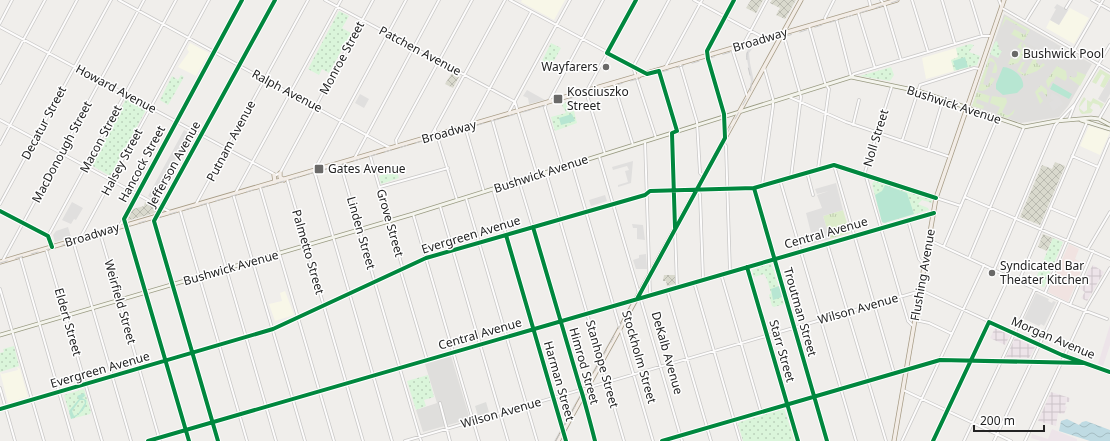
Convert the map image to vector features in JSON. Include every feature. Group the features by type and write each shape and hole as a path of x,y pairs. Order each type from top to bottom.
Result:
{"main road":[{"path":"558,441 620,328 639,297 801,0"},
{"name":"Broadway","path":"1,262 519,112 897,0"},
{"name":"Flushing Avenue","path":"895,441 936,198 1004,0"},
{"path":"633,67 638,71 638,77"},
{"name":"Bushwick Avenue","path":"0,335 389,222 677,131 827,86 851,77 918,91 1024,127 1059,121 1099,119 1110,125"},
{"name":"Bushwick Avenue","path":"1088,120 1110,128"},
{"path":"280,173 280,177 285,179"},
{"path":"274,175 275,182"}],"street":[{"path":"0,23 12,0"},
{"path":"0,83 45,0"},
{"path":"0,144 77,0"},
{"name":"Decatur Street","path":"0,204 111,0"},
{"name":"Ralph Avenue","path":"119,0 316,106 391,149"},
{"name":"MacDonough Street","path":"1,262 144,0"},
{"name":"Macon Street","path":"48,236 176,0"},
{"name":"Halsey Street","path":"80,239 209,0"},
{"name":"Hancock Street","path":"118,228 242,0"},
{"name":"Jefferson Avenue","path":"218,441 154,220 275,0"},
{"name":"Putnam Avenue","path":"195,205 201,197 308,0"},
{"name":"Patchen Avenue","path":"325,0 515,102"},
{"path":"305,441 234,194 341,0"},
{"name":"Monroe Street","path":"280,173 373,0"},
{"path":"392,441 333,238 315,170 406,0"},
{"path":"353,160 439,0"},
{"path":"397,147 396,140 472,0"},
{"path":"430,137 505,0"},
{"path":"510,0 647,74"},
{"path":"508,115 570,0"},
{"path":"563,167 544,108 603,0"},
{"path":"605,154 586,92 636,0"},
{"path":"633,67 669,0"},
{"path":"694,0 765,39"},
{"path":"665,69 702,0"},
{"path":"726,138 724,117 707,56 707,51 734,0"},
{"path":"742,46 767,0"},
{"path":"826,21 825,18 834,0"},
{"path":"869,0 871,8"},
{"path":"881,0 884,4 901,60"},
{"path":"912,0 928,52"},
{"path":"942,0 955,44"},
{"path":"971,0 982,36"},
{"path":"999,0 1002,8 1110,71"},
{"path":"1026,22 1039,0"},
{"path":"1066,8 1071,0"},
{"path":"1092,0 1110,10"},
{"path":"1074,50 1103,0"},
{"path":"484,192 467,126 474,118 531,12"},
{"path":"858,12 875,68"},
{"path":"836,18 851,77 854,74 982,36 991,36"},
{"path":"809,25 829,89 818,169"},
{"name":"Howard Avenue","path":"0,27 274,175"},
{"path":"783,33 801,102 791,177"},
{"path":"1069,120 1075,104 1110,45"},
{"path":"732,49 747,98"},
{"path":"680,64 698,125 700,173 704,177"},
{"path":"762,185 773,102 764,67"},
{"path":"902,141 918,91 922,84 974,68 980,69"},
{"path":"659,70 677,131"},
{"path":"638,77 656,138"},
{"path":"614,84 633,145"},
{"name":"Noll Street","path":"892,86 866,174 908,321 914,326"},
{"path":"551,97 554,101"},
{"path":"789,97 853,125 950,157"},
{"path":"853,125 859,100"},
{"path":"928,150 943,100"},
{"path":"1099,119 1110,100"},
{"path":"515,102 537,175"},
{"path":"994,270 1055,125 1075,104"},
{"path":"474,118 476,124"},
{"path":"492,119 510,184"},
{"path":"944,246 997,119"},
{"path":"0,120 171,212"},
{"path":"1019,282 1088,120"},
{"path":"969,258 1024,127"},
{"path":"435,128 458,200"},
{"path":"672,133 677,287"},
{"path":"1045,294 1110,139"},
{"path":"645,142 650,295"},
{"path":"723,142 726,146 730,272"},
{"path":"356,154 361,157"},
{"name":"Grove Street","path":"370,155 402,269 401,272 427,360"},
{"name":"DeKalb Avenue","path":"599,156 682,441"},
{"path":"1072,156 1098,167"},
{"name":"Linden Street","path":"340,163 422,441"},
{"name":"Stockholm Street","path":"572,164 653,441"},
{"path":"834,165 894,373"},
{"name":"Evergreen Avenue","path":"0,409 273,330 426,258 647,193 754,188 834,165 866,174 961,206"},
{"path":"379,187 448,168"},
{"name":"Stanhope Street","path":"546,172 624,441"},
{"path":"807,172 813,195"},
{"path":"274,175 280,173"},
{"name":"Palmetto Street","path":"285,179 363,441"},
{"path":"780,180 856,441"},
{"name":"Himrod Street","path":"519,181 582,390 595,441"},
{"path":"240,185 242,192"},
{"path":"260,187 334,441"},
{"name":"Troutman Street","path":"754,188 827,441"},
{"name":"Harman Street","path":"493,189 566,441"},
{"path":"697,190 700,194 703,279"},
{"path":"201,197 205,202 226,269 276,441"},
{"path":"964,197 1110,259"},
{"path":"466,198 537,441"},
{"path":"440,206 508,441"},
{"path":"1050,208 1076,219"},
{"path":"180,210 247,441"},
{"path":"0,211 48,236 52,247"},
{"name":"Central Avenue","path":"148,441 934,212"},
{"path":"1088,249 1110,212"},
{"path":"414,214 479,441"},
{"name":"Hancock Street","path":"124,219 189,441"},
{"path":"908,220 919,259 924,264"},
{"name":"Weirfield Street","path":"100,233 160,441"},
{"path":"929,240 1060,301 1085,312 1108,319"},
{"path":"73,241 131,441"},
{"path":"828,243 886,441"},
{"name":"Eldert Street","path":"46,249 102,441"},
{"path":"1070,305 1093,251"},
{"path":"20,256 73,441"},
{"path":"902,441 984,265"},
{"name":"Starr Street","path":"747,267 798,441"},
{"path":"1025,441 1085,312 1110,268"},
{"path":"721,274 761,412"},
{"path":"933,441 1009,277"},
{"path":"694,282 740,441"},
{"path":"0,289 44,441"},
{"path":"964,441 1035,289"},
{"path":"667,290 711,441"},
{"name":"Morgan Avenue","path":"920,292 923,291 1065,356 1110,372"},
{"name":"Wilson Avenue","path":"405,441 874,304 920,292"},
{"path":"994,441 1060,301"},
{"path":"915,320 929,323 952,334"},
{"path":"662,441 940,360 1084,363"},
{"path":"0,388 15,441"},
{"path":"903,390 1011,441"},
{"path":"440,403 450,441"}],"shaded area":[{"path":"522,0 565,0 554,20 521,2"},
{"path":"751,0 763,0 756,13 746,8"},
{"path":"772,0 796,0 785,19 776,15 780,8 770,3"},
{"path":"1057,4 1068,10 1059,25 1050,20"},
{"path":"1070,8 1089,18 1074,44 1046,28 1050,20 1059,25"},
{"path":"1004,14 1092,64 1068,106 1059,117 1021,123 972,106"},
{"path":"1031,30 1057,44 1050,56 1024,41"},
{"path":"190,43 209,53 196,76 178,67 189,52 187,49"},
{"path":"956,48 958,57 951,60 954,71 926,79 922,58"},
{"path":"452,73 459,77 453,88 445,84"},
{"path":"1110,78 1110,94 1105,103 1098,99"},
{"path":"527,90 545,100 529,104 528,98 523,96"},
{"path":"1052,93 1059,97 1063,104 1053,111 1049,103 1054,100 1050,98"},
{"path":"360,94 369,99 364,108 355,103"},
{"path":"1089,126 1110,132 1100,155 1080,146"},
{"path":"184,130 190,133 156,194 151,198 148,196"},
{"path":"633,161 631,183 618,187 618,185 628,182 625,171 629,170 627,166 613,170 612,167"},
{"path":"1055,162 1065,166 1040,225 1020,217 1042,165 1052,169"},
{"path":"836,183 843,210 823,216 830,239 811,244 808,235 811,233 806,213 822,208 817,195 829,191 817,194 815,189"},
{"path":"605,195 607,201 591,206 589,200"},
{"path":"72,202 83,208 76,220 74,219 71,224 62,220"},
{"path":"145,202 157,209 155,213 126,221 133,209 144,206"},
{"path":"632,224 643,225 645,240 637,239 637,228 633,228"},
{"path":"68,227 71,237 55,242 53,235 56,231"},
{"path":"1043,234 1053,238 1047,251 1038,247"},
{"path":"1069,244 1079,249 1075,259 1084,264 1068,302 1048,292"},
{"path":"646,254 647,269 636,269 633,260 639,258 639,255"},
{"path":"1093,265 1104,272 1087,301 1081,298 1085,292 1080,289 1089,269 1090,270"},
{"path":"664,275 675,275 675,284 667,286 666,281 663,281"},
{"path":"285,291 294,315 275,321 269,304 282,301 280,293"},
{"path":"1036,293 1049,299 1048,301 1052,303 1053,301 1056,302 1044,326 1041,324 1039,326 1024,319"},
{"path":"1110,325 1110,345 1103,366 1098,364"},
{"path":"995,328 1010,335 1005,345 990,338"},
{"path":"1015,338 1035,347 1029,358 1006,357"},
{"path":"451,356 470,419 423,432 416,410 437,403 425,364"},
{"path":"17,367 20,369 28,397 8,403 0,372 2,374 18,370"},
{"path":"1051,392 1070,398 1069,402 1066,402 1065,406 1067,407 1064,414 1058,413 1056,426 1038,421"},
{"path":"486,402 489,412 478,416 475,406"},
{"path":"1052,429 1077,439 1077,441 1041,441 1031,438 1032,434 1048,439"}],"green space":[{"path":"339,11 349,16 342,28 351,33 329,73 322,69 319,75 308,69"},
{"path":"1005,16 1030,30 1024,41 1011,34 1014,29 1025,35 1027,31 1006,19 1001,28"},
{"path":"997,41 999,47 998,49 1002,51 998,58 990,54 995,42"},
{"path":"1021,42 1023,43 1021,44 1022,49 1025,49 1023,45 1025,44 1026,50 1018,63 1011,65 1008,64 1011,58 1016,60 1022,50 1017,47"},
{"path":"551,43 561,48 551,66 542,61"},
{"path":"970,44 974,45 969,52 980,56 977,65 954,71 951,60 958,57 956,48"},
{"path":"1038,50 1044,54 1042,56 1038,56 1036,62 1040,66 1043,63 1045,65 1037,71 1024,76 1017,71 1022,62 1025,62 1020,71 1025,74"},
{"path":"965,57 968,67 956,70 953,61"},
{"path":"989,58 992,58 997,65 997,71 996,73 992,73 995,63 990,61 983,84 980,83"},
{"path":"1057,66 1066,71 1067,78 1065,81 1056,76 1054,80 1051,78 1055,82 1052,81 1048,88 1046,81"},
{"path":"891,67 894,75 890,81 860,76"},
{"path":"1003,67 1007,67 1020,76 1023,87 1017,93 1003,95 996,89 996,84"},
{"path":"1100,69 1110,75 1110,78 1104,88 1100,86 1105,76 1102,74 1096,84 1092,82"},
{"path":"1073,70 1086,75 1080,86 1069,78 1070,76 1074,78 1077,76 1077,72"},
{"path":"181,75 184,77 168,105 160,100 172,76 178,80"},
{"path":"991,77 995,79 986,90 978,90 980,84 988,86"},
{"path":"1053,83 1072,94 1069,99 1050,89"},
{"path":"1041,85 1047,90 1047,97 1042,91 1038,93 1043,101 1040,104 1035,92"},
{"path":"977,92 990,96 988,103 977,99 976,103 984,106 983,109 972,106"},
{"path":"992,96 1006,98 1007,102 1002,112 1009,115 1015,109 1013,114 1007,118 997,114 1000,107 990,103"},
{"path":"1084,97 1086,99 1079,108 1080,104"},
{"path":"1093,98 1104,104 1101,109 1099,105 1093,103 1090,108 1093,110 1091,113 1082,114 1079,108 1084,112 1087,110 1087,100 1091,102"},
{"path":"126,99 146,110 110,176 91,165"},
{"path":"566,102 569,112 566,113 562,105"},
{"path":"574,111 577,123 555,131 551,117"},
{"path":"572,114 575,121 561,125 559,118"},
{"path":"396,168 399,178 381,184 379,176 389,173 388,170"},
{"path":"874,181 932,200 932,203 922,200 918,204 928,208 929,210 884,223 882,222 872,184"},
{"path":"885,185 907,193 914,214 884,223 882,222 875,195 882,191"},
{"path":"843,210 850,233 830,239 823,216"},
{"path":"1053,238 1063,242 1044,287 1040,286 1042,280 1036,278"},
{"path":"771,263 784,304 774,307 772,306 769,295 771,293 767,279 764,274 754,277 752,270"},
{"path":"779,286 782,297 773,300 771,289"},
{"path":"14,346 19,366 0,372 0,353 4,352 3,349"},
{"path":"428,375 434,397 424,400 426,406 416,410 407,381"},
{"path":"84,389 91,412 90,414 71,419 64,395"},
{"path":"84,393 85,396 82,398 86,400 86,403 82,412 71,419 69,411 79,399 77,396","holes":["80,400 84,400 85,403 78,414 74,416 72,411"]},
{"path":"784,409 795,441 743,441 738,424 740,422"}],"water":[{"path":"1067,419 1079,425 1086,421 1110,430 1110,441 1090,441 1059,431 1061,421"}],"pier":[{"path":"761,42 754,46 749,53 754,82 729,135 650,282 561,441 554,441 750,89 751,81 746,54 750,45"}],"railway":[{"path":"0,263 800,32 900,0"},
{"path":"556,441 750,92 751,79 747,54 749,48 754,43"}],"cycle path":[{"path":"189,441 124,219 242,0"},
{"path":"218,441 154,221 275,0"},
{"path":"636,0 607,53 647,74 659,71 677,131 672,133 675,228"},
{"path":"637,299 725,138 724,114 707,51 734,0"},
{"path":"0,409 273,329 426,258 645,195 650,191 754,188 834,165 936,198"},
{"path":"754,188 827,441"},
{"path":"0,211 48,236 52,247"},
{"path":"148,441 934,213"},
{"path":"533,227 595,441"},
{"path":"506,235 566,441"},
{"path":"747,267 798,441"},
{"path":"933,441 989,322 1062,355 1110,372"},
{"path":"662,441 940,360 1084,363"}],"place":[{"name":"Bushwick Pool","path":"1015,54"},
{"name":"Wayfarers","path":"606,67"},
{"name":"Kosciuszko Street","path":"558,99"},
{"name":"Gates Avenue","path":"319,169"},
{"name":"Syndicated Bar Theater Kitchen","path":"992,273"}]}
